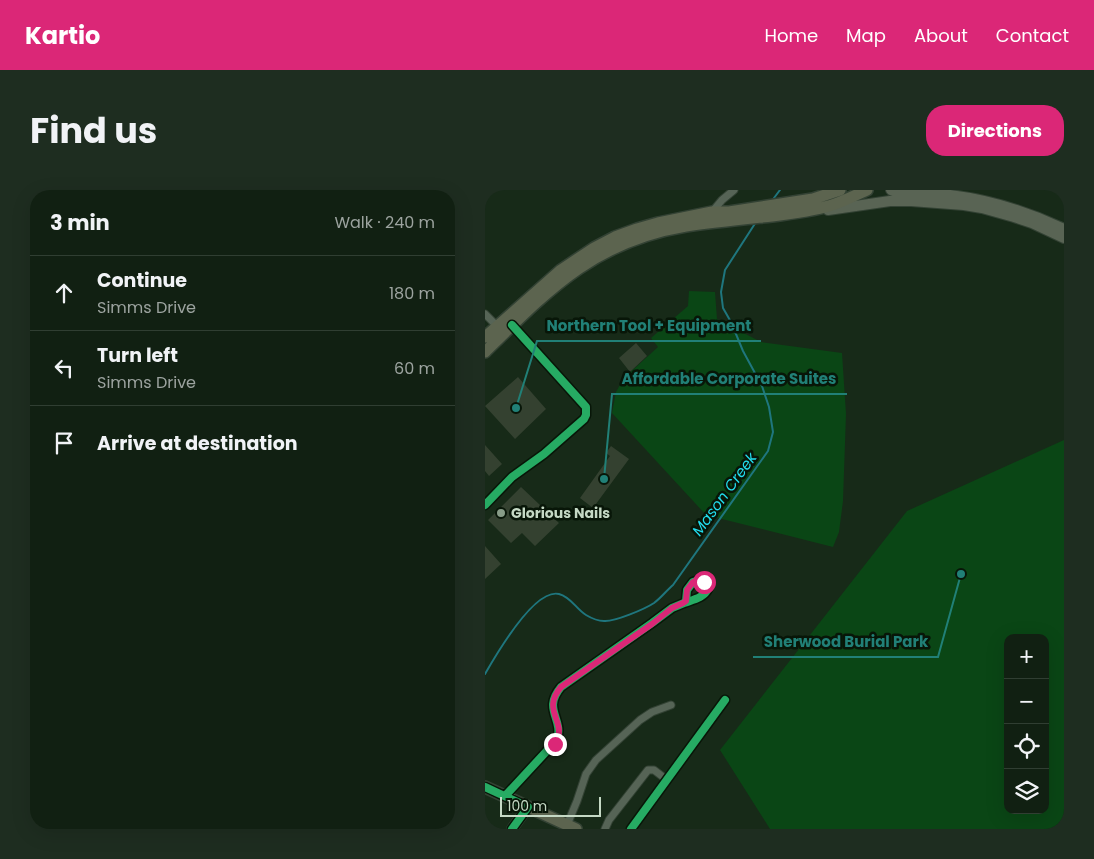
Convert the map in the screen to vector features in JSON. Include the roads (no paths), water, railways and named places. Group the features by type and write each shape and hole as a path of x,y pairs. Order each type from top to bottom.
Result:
{"main road":[{"path":"786,209 840,190"},
{"path":"809,211 837,204 867,190"},
{"path":"891,190 896,192 949,195 990,202 1032,215 1064,229"},
{"path":"485,352 566,276 605,251 644,236 726,217 786,209 809,211 890,201 911,201 982,208 1032,223 1064,238"},
{"path":"485,337 561,270 594,248 637,229 658,223 712,212 726,217"},
{"path":"485,786 571,827"},
{"path":"512,829 528,807"}],"street":[{"path":"712,212 734,190"},
{"path":"485,314 497,326"},
{"path":"485,504 513,477 544,454 584,419 587,411 586,406 512,325"},
{"path":"505,796 557,740 559,731 553,711 553,699 561,687 672,608 683,603"},
{"path":"631,829 725,700"},
{"path":"571,827 586,774 596,760 640,720 652,712 671,705"},
{"path":"605,829 609,820 648,770 653,770 667,780"}],"waterway":[{"name":"Mason Creek","path":"771,202 780,190"},
{"name":"Mason Creek","path":"485,674 527,612 538,601 549,595 559,594 570,600 586,615 604,621 629,615 657,601 673,585 768,451 773,432 769,407 762,386 723,308 721,292 725,270 756,222"}],"place":[{"name":"Northern Tool + Equipment","path":"516,408"},
{"name":"Affordable Corporate Suites","path":"604,479"},
{"name":"Glorious Nails","path":"501,513"},
{"name":"Sherwood Burial Park","path":"961,574"}]}
